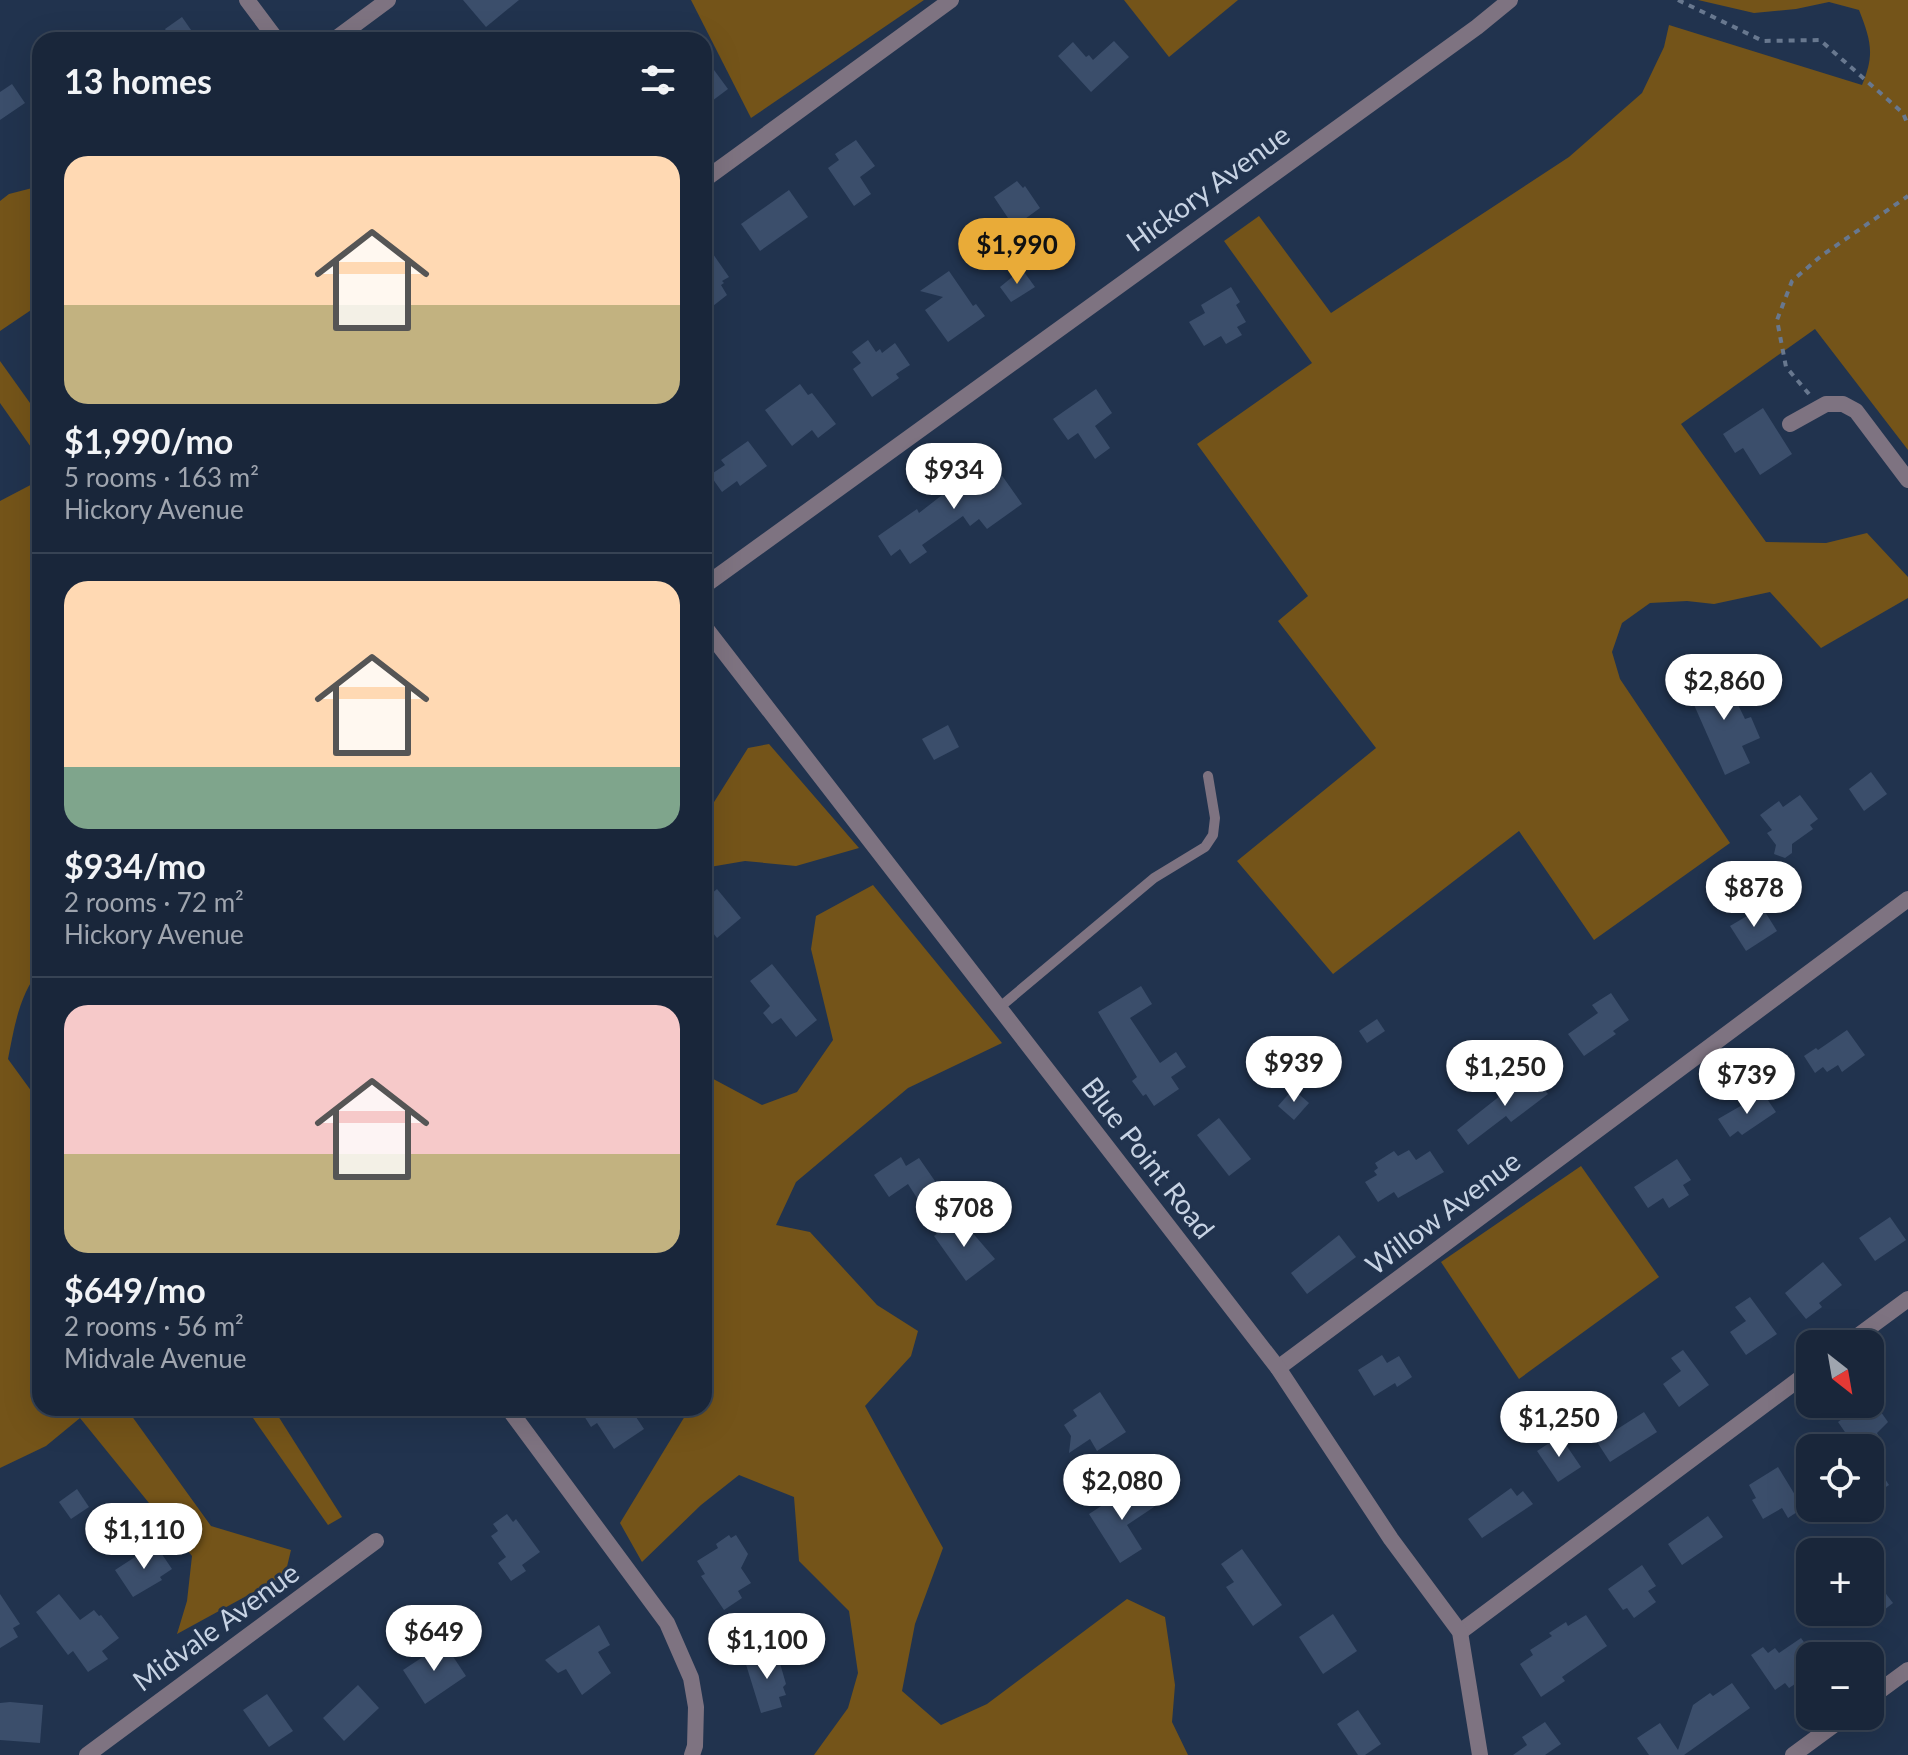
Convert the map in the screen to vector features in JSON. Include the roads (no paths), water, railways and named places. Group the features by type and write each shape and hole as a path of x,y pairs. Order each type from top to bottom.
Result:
{"street":[{"path":"247,0 271,32"},
{"path":"345,32 388,0"},
{"path":"712,174 951,0"},
{"name":"Hickory Avenue","path":"712,580 1477,27 1510,0"},
{"path":"1790,424 1826,404 1843,404 1856,411 1908,480"},
{"name":"Blue Point Road","path":"712,637 1278,1368 1391,1539 1460,1632 1480,1755"},
{"name":"Willow Avenue","path":"1278,1368 1908,899"},
{"path":"1866,1330 1908,1299"},
{"path":"1460,1632 1796,1381"},
{"path":"514,1416 667,1623 691,1678 696,1707 692,1755"},
{"name":"Midvale Avenue","path":"87,1755 376,1541"},
{"path":"1884,1688 1908,1670"},
{"path":"1793,1755 1827,1730"}],"lane":[{"path":"1000,1007 1154,878 1205,847 1213,835 1215,818 1208,776"}]}
